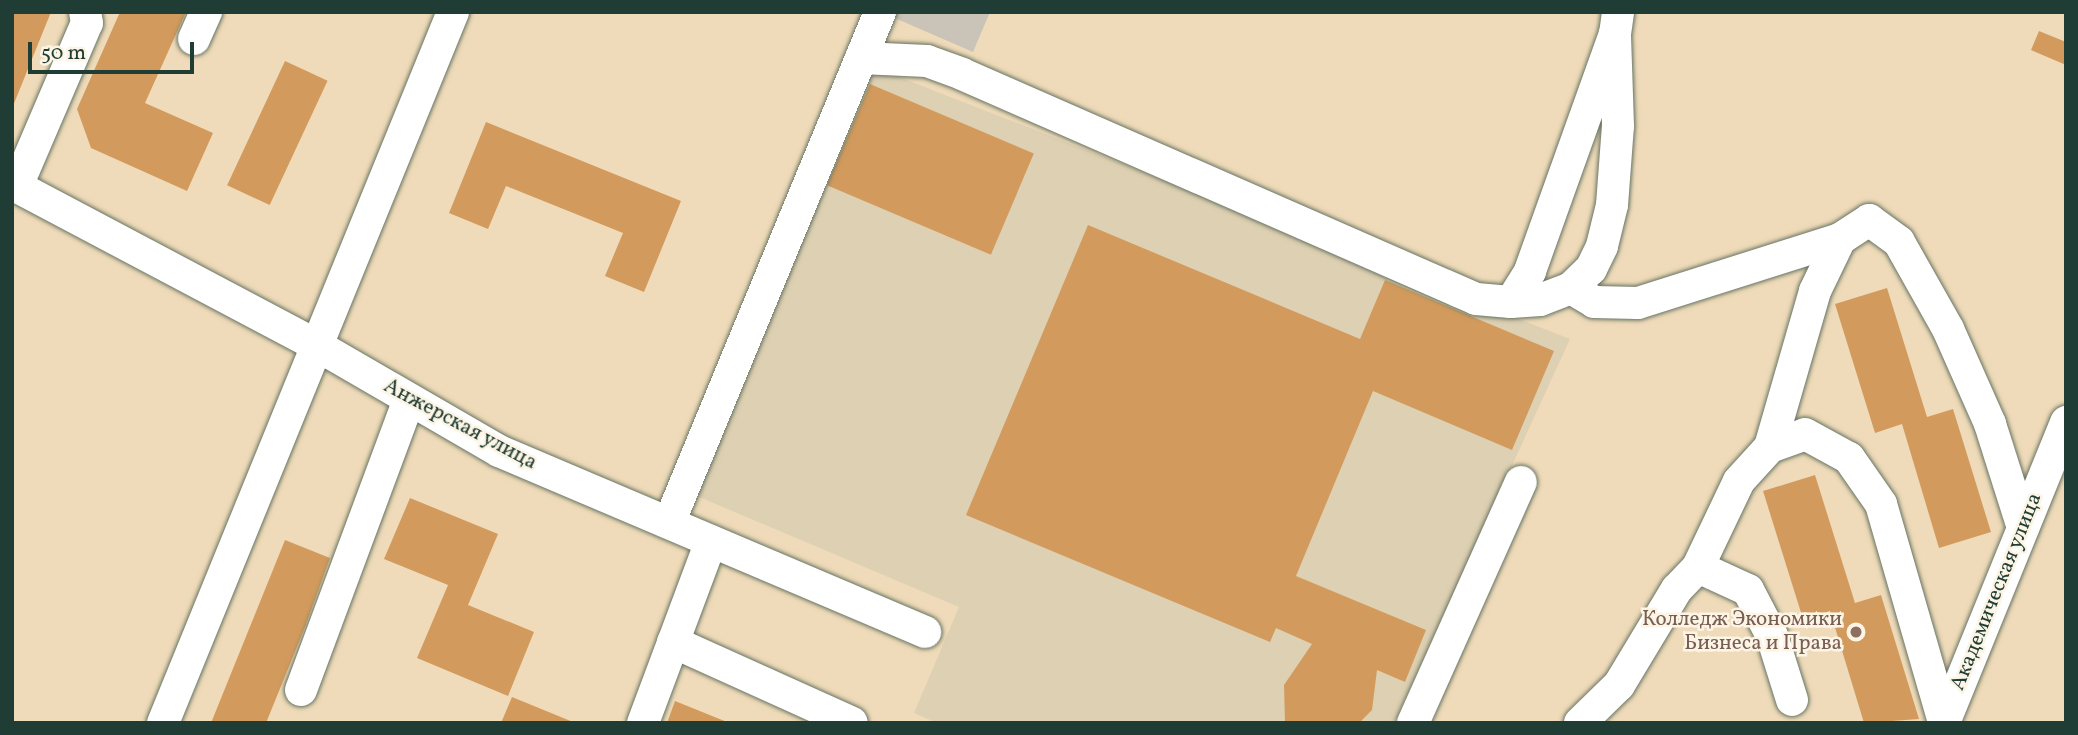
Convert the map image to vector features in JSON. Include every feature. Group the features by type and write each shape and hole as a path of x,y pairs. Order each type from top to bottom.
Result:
{"street":[{"path":"163,723 453,12"},
{"path":"669,523 880,12"},
{"path":"15,185 88,16"},
{"path":"861,58 928,61 1476,299 1511,302 1540,300 1571,288 1591,269 1612,205 1618,126 1617,23"},
{"path":"1511,302 1530,271 1617,23"},
{"name":"Анжерская улица","path":"15,185 318,346 499,451 925,632"},
{"path":"1571,288 1594,302 1638,303 1840,239 1869,220 1899,242 1948,329 1990,424 2023,528"},
{"path":"1580,723 1619,685 1677,589 1698,567 1739,481 1770,447 1815,291 1840,239"},
{"path":"301,690 409,399"},
{"name":"Академическая улица","path":"1944,722 2066,422"},
{"path":"1770,447 1805,434 1849,458 1881,504 1944,722"},
{"path":"1413,723 1521,482"},
{"path":"643,723 711,541"},
{"path":"1698,567 1748,590 1772,636 1792,700"},
{"path":"673,642 852,723"}],"shaded area":[{"path":"881,12 990,12 973,52"},
{"path":"866,64 1570,339 1394,723 937,723 914,713 959,607 697,496"}],"building":[{"path":"12,12 51,12 13,106 12,106"},
{"path":"120,12 186,12 145,103 213,133 187,191 91,148 77,109"},
{"path":"2039,31 2066,42 2066,65 2031,50"},
{"path":"285,61 328,81 270,205 227,185"},
{"path":"870,84 1034,154 991,255 827,185"},
{"path":"486,122 681,201 644,292 605,276 623,233 506,186 488,229 449,213"},
{"path":"1088,225 1360,339 1385,280 1554,351 1512,450 1373,391 1296,576 1426,630 1405,682 1377,670 1372,710 1359,723 1285,723 1284,685 1312,644 1276,628 1270,642 966,515"},
{"path":"1887,288 1927,417 1953,409 1991,532 1939,548 1902,424 1875,433 1835,304"},
{"path":"1815,475 1855,603 1881,595 1919,719 1864,723 1830,611 1803,619 1763,491"},
{"path":"410,498 498,534 468,605 534,632 508,696 417,658 448,585 384,559"},
{"path":"285,540 330,558 305,627 266,723 211,723"},
{"path":"512,697 573,722 573,723 501,723"},
{"path":"675,701 727,722 727,723 667,723"}],"place":[{"name":"Колледж Экономики Бизнеса и Права","path":"1856,632"}]}
